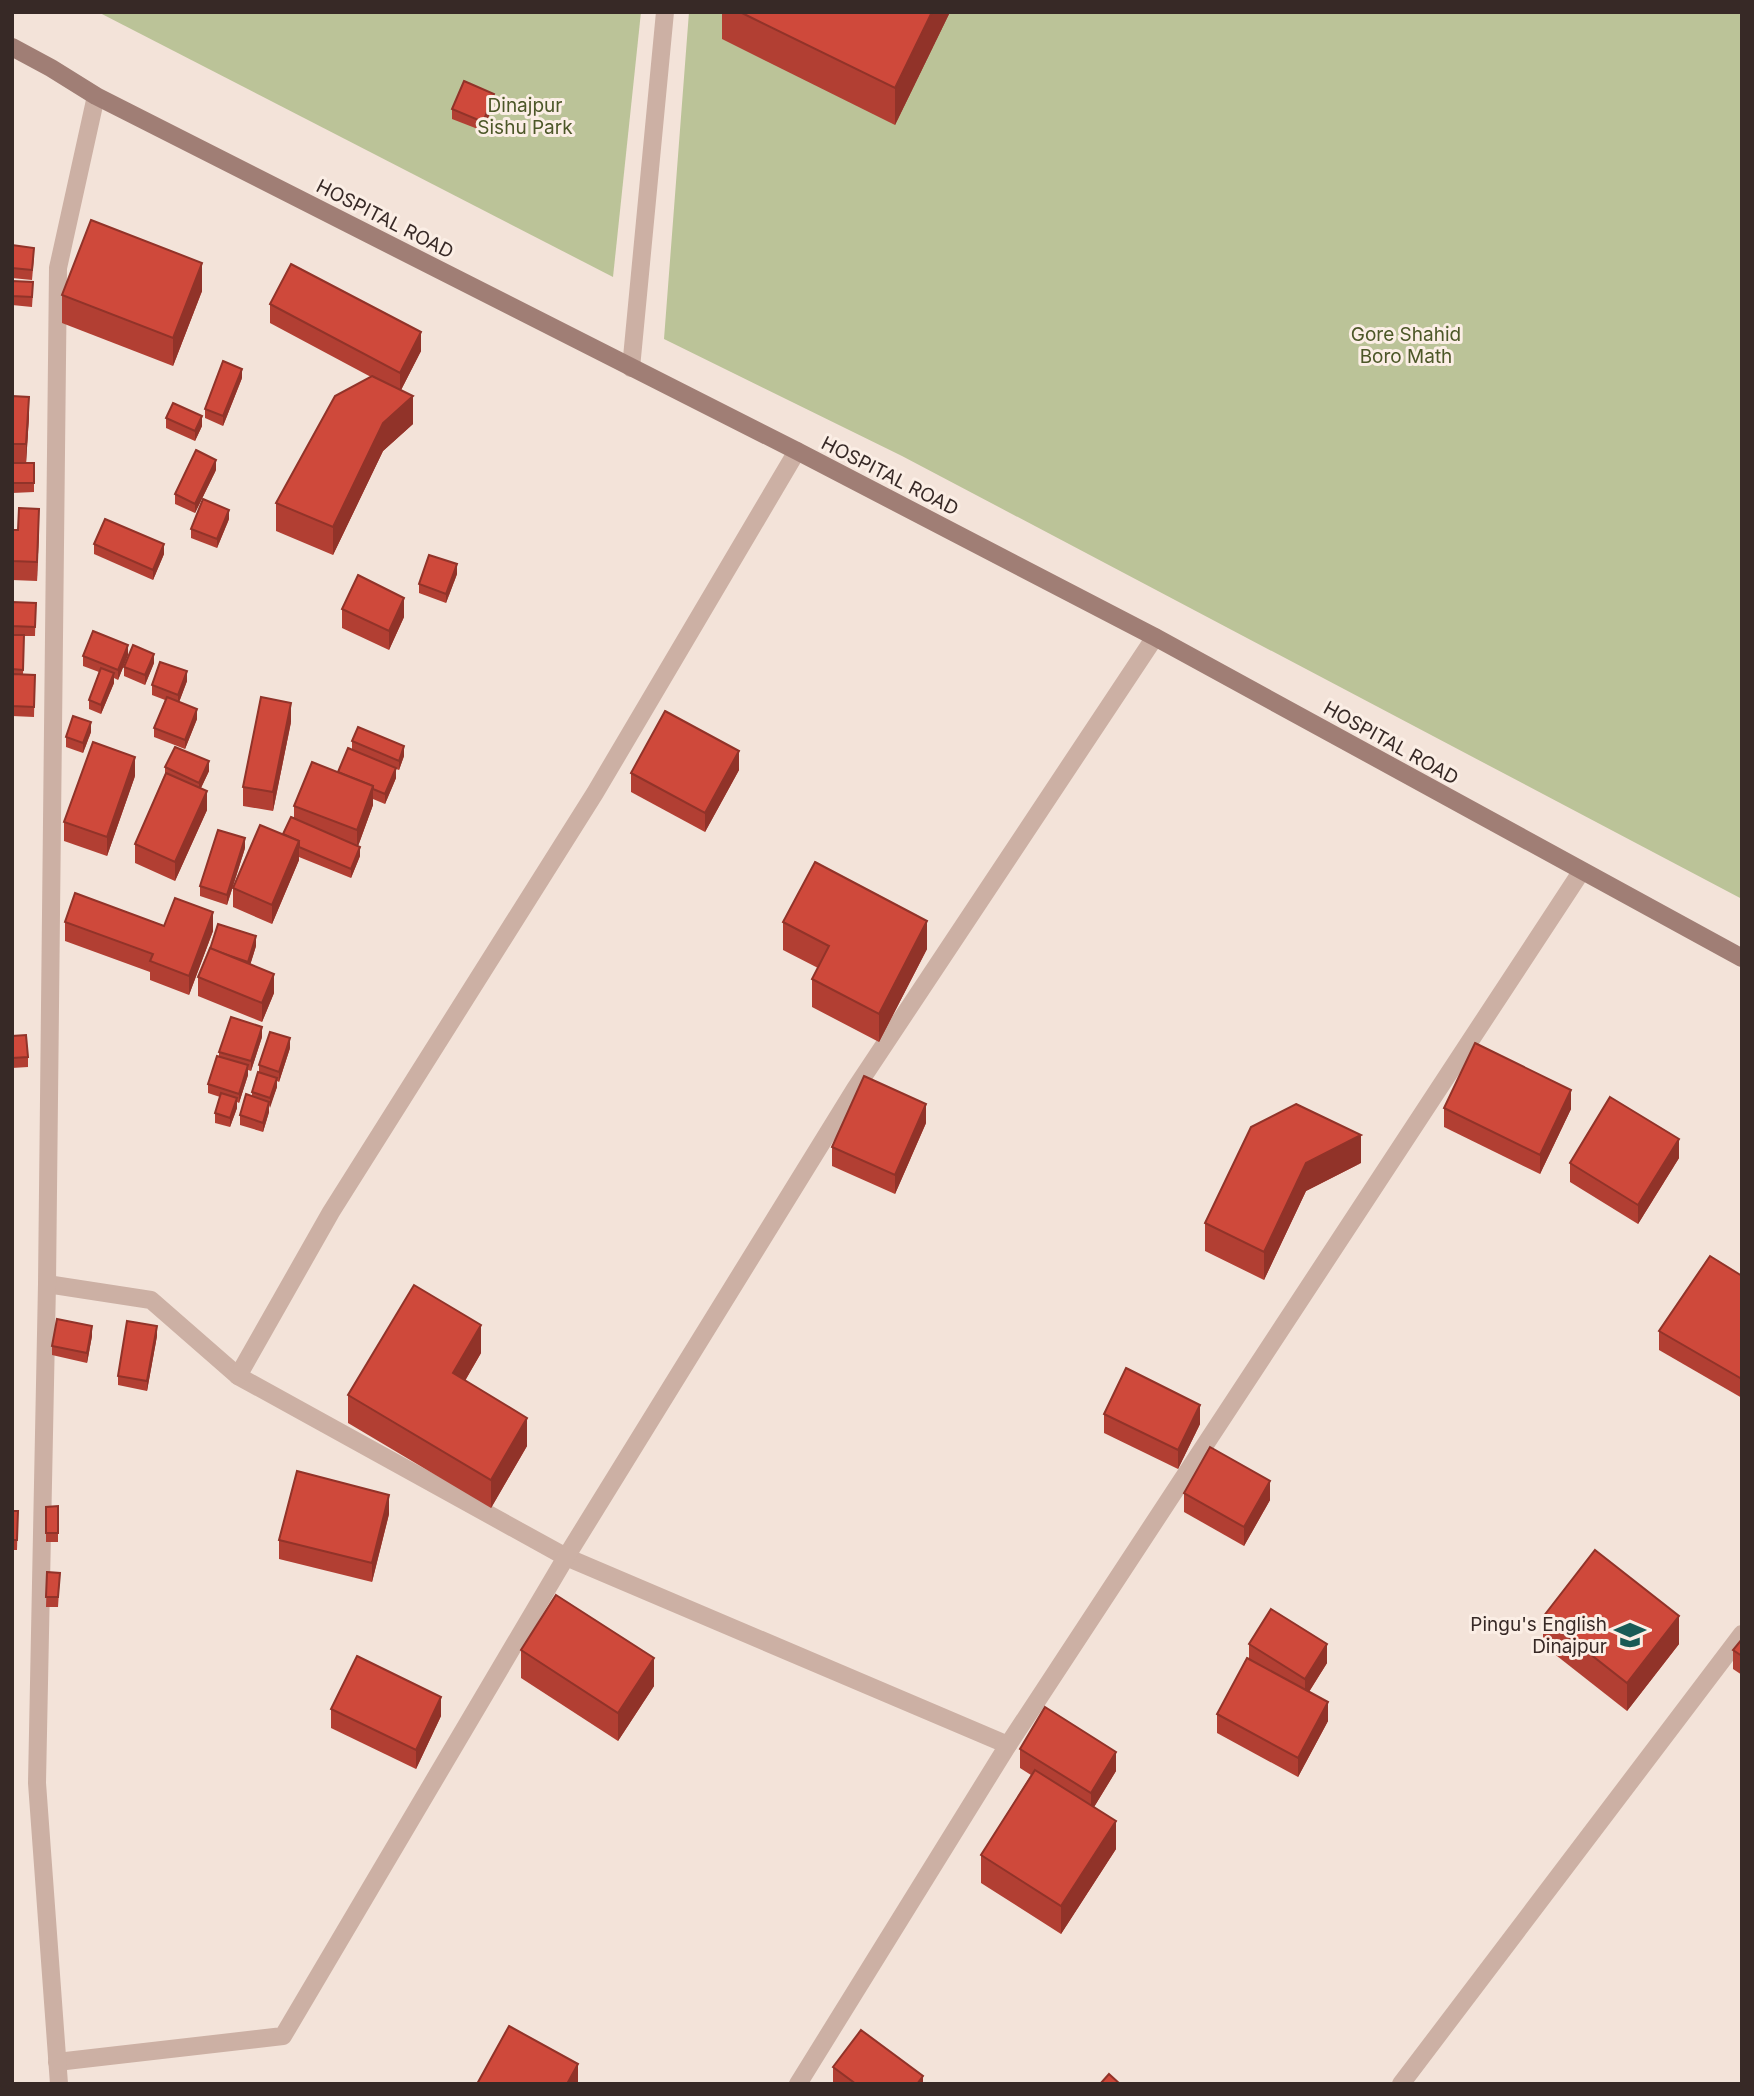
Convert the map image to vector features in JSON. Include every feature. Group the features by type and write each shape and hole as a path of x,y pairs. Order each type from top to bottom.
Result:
{"main road":[{"name":"HOSPITAL ROAD","path":"12,47 96,96 797,451 1155,637 1742,958"}],"street":[{"path":"631,368 665,12"},
{"path":"59,2084 37,1783 47,1284 58,268 96,96"},
{"path":"238,1376 331,1212 595,793 797,451"},
{"path":"57,2062 283,2036 566,1557 855,1089 1155,637"},
{"path":"797,2084 1008,1745 1581,872"},
{"path":"47,1284 151,1300 238,1376 566,1557 1008,1745"},
{"path":"1409,2081 1742,1634"}],"green space":[{"name":"Dinajpur Sishu Park","path":"98,12 641,12 613,277"},
{"name":"Gore Shahid Boro Math","path":"689,12 1742,12 1742,899 902,456 664,339"}],"building":[{"path":"740,12 932,12 895,88"},
{"path":"464,81 494,94 483,122 452,109"},
{"path":"91,220 202,263 173,338 62,295"},
{"path":"12,245 34,248 32,270 12,268"},
{"path":"291,264 421,332 400,373 270,304"},
{"path":"12,281 33,282 32,297 12,296"},
{"path":"223,361 242,369 223,416 205,409"},
{"path":"372,376 413,396 383,423 333,527 276,503 335,396"},
{"path":"12,396 29,397 26,444 12,444"},
{"path":"173,403 202,416 195,431 166,418"},
{"path":"196,450 216,460 195,504 175,494"},
{"path":"12,463 34,463 34,483 12,483"},
{"path":"203,499 229,510 217,539 191,529"},
{"path":"19,508 39,509 37,562 12,561 12,530 18,530"},
{"path":"105,519 164,544 153,570 94,544"},
{"path":"429,555 457,564 446,594 419,584"},
{"path":"358,575 404,598 389,631 342,609"},
{"path":"12,602 36,603 35,627 12,626"},
{"path":"93,631 128,645 118,670 83,656"},
{"path":"12,635 24,635 23,670 12,669"},
{"path":"133,645 154,654 145,675 124,667"},
{"path":"160,662 187,671 178,695 152,685"},
{"path":"101,668 114,673 101,705 89,700"},
{"path":"13,674 35,675 34,707 12,706"},
{"path":"167,697 197,709 185,740 154,728"},
{"path":"261,697 291,703 273,792 243,787"},
{"path":"665,711 739,751 705,813 631,773"},
{"path":"73,716 91,722 83,743 66,737"},
{"path":"358,727 404,746 399,761 352,741"},
{"path":"93,742 135,757 107,837 64,822"},
{"path":"175,747 209,761 199,783 165,767"},
{"path":"348,748 396,768 385,794 373,789 373,786 338,772"},
{"path":"312,762 373,786 357,830 294,806"},
{"path":"166,773 207,791 175,862 135,844"},
{"path":"291,817 360,847 351,869 299,847 299,841 283,834"},
{"path":"260,825 299,841 272,905 233,888"},
{"path":"218,830 245,838 227,895 200,886"},
{"path":"815,862 927,921 879,1014 812,979 829,946 783,922"},
{"path":"75,893 164,926 175,898 213,912 189,976 150,961 153,954 65,922"},
{"path":"218,924 256,936 248,962 210,949"},
{"path":"210,948 274,974 262,1003 198,977"},
{"path":"231,1017 262,1027 251,1061 219,1052"},
{"path":"270,1032 290,1038 279,1072 259,1065"},
{"path":"26,1035 28,1057 12,1058 12,1036"},
{"path":"1475,1043 1571,1090 1540,1155 1444,1108"},
{"path":"217,1056 248,1065 239,1094 208,1084"},
{"path":"258,1072 277,1078 270,1098 252,1092"},
{"path":"864,1076 926,1104 895,1175 832,1147"},
{"path":"221,1093 237,1098 230,1118 215,1113"},
{"path":"246,1094 269,1102 263,1123 240,1115"},
{"path":"1610,1097 1679,1139 1638,1205 1570,1163"},
{"path":"1296,1104 1361,1135 1306,1163 1264,1252 1205,1223 1251,1127"},
{"path":"1710,1256 1742,1276 1742,1379 1659,1331"},
{"path":"414,1285 481,1325 453,1373 527,1418 491,1480 348,1395"},
{"path":"57,1319 92,1326 87,1353 52,1346"},
{"path":"127,1321 157,1326 147,1381 118,1376"},
{"path":"1126,1368 1200,1405 1178,1450 1104,1414"},
{"path":"1210,1447 1270,1481 1244,1527 1184,1493"},
{"path":"297,1471 389,1495 372,1563 279,1540"},
{"path":"58,1506 58,1533 46,1533 46,1507"},
{"path":"12,1511 18,1511 17,1540 12,1540"},
{"path":"1595,1550 1679,1616 1627,1683 1543,1617"},
{"path":"47,1572 60,1573 58,1597 46,1597"},
{"path":"556,1595 654,1658 618,1713 521,1650"},
{"path":"1271,1609 1327,1644 1305,1679 1249,1644"},
{"path":"1742,1639 1742,1656 1733,1650"},
{"path":"357,1656 441,1697 416,1750 331,1709"},
{"path":"1247,1658 1328,1702 1298,1758 1217,1714"},
{"path":"1045,1707 1116,1752 1091,1793 1020,1749"},
{"path":"1035,1770 1116,1821 1061,1906 981,1855"},
{"path":"509,2026 578,2064 567,2084 477,2084"},
{"path":"861,2030 923,2076 917,2084 856,2084 833,2067"},
{"path":"1109,2074 1120,2084 1100,2084"}],"place":[{"name":"Pingu's English Dinajpur","path":"1630,1635"}]}
